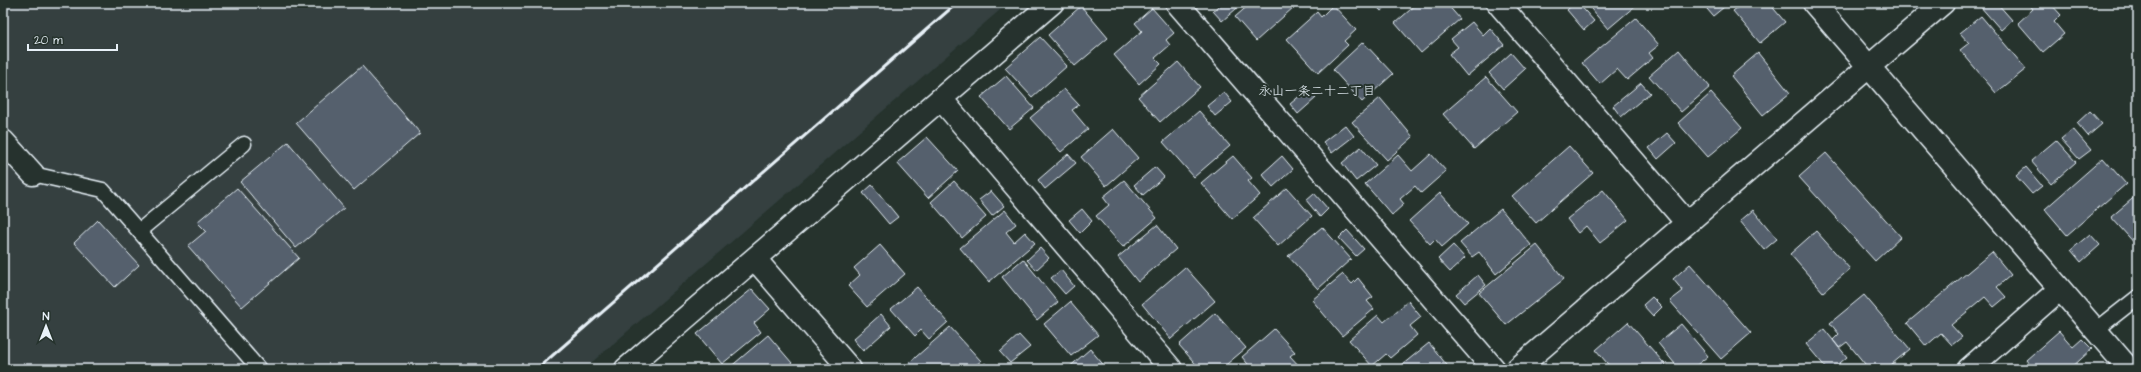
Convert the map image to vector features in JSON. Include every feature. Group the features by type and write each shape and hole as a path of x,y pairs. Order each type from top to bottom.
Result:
{"street":[{"path":"626,369 1052,3"},
{"path":"1177,3 1494,369"},
{"path":"1498,3 1687,223"},
{"path":"1814,3 2129,369"},
{"path":"1517,369 1943,3"},
{"path":"941,99 1171,369"},
{"path":"3,141 33,174"},
{"path":"755,259 850,369"},
{"path":"1968,369 2060,289"}],"lane":[{"path":"139,231 244,144"},
{"path":"33,174 103,190 259,369"},
{"path":"2096,330 2138,296"}],"shaded area":[{"path":"3,3 1008,3 584,369 3,369"}],"building":[{"path":"1223,3 1243,3 1222,21 1213,11"},
{"path":"1251,3 1290,3 1294,7 1256,41 1235,17"},
{"path":"1374,3 1390,3 1381,11"},
{"path":"1418,3 1446,3 1460,19 1421,53 1395,23"},
{"path":"1574,3 1578,3 1594,21 1584,30 1567,10"},
{"path":"1586,3 1632,3 1635,6 1608,29"},
{"path":"1702,3 1729,3 1713,16"},
{"path":"1743,3 1769,3 1785,22 1760,43 1733,11"},
{"path":"1982,3 1997,3 2012,20 2001,30 1979,5"},
{"path":"2028,3 2050,3 2061,15 2054,22 2064,34 2043,52 2018,23 2033,9"},
{"path":"1333,5 1356,30 1344,41 1348,45 1318,73 1287,39 1317,12 1321,17"},
{"path":"1081,6 1108,38 1075,66 1048,35"},
{"path":"1152,8 1174,33 1166,40 1170,45 1155,58 1161,64 1139,84 1114,55 1142,31 1135,23"},
{"path":"1981,16 2026,69 1996,93 1960,50 1969,43 1960,33"},
{"path":"1636,18 1659,45 1649,53 1653,58 1627,80 1617,69 1600,84 1582,63"},
{"path":"1472,22 1483,35 1490,28 1504,45 1467,76 1449,54 1458,47 1451,39"},
{"path":"1040,37 1067,66 1032,97 1005,68"},
{"path":"1363,42 1393,74 1362,102 1333,70"},
{"path":"1679,50 1710,87 1681,112 1649,76"},
{"path":"1511,53 1525,69 1503,89 1489,73"},
{"path":"1758,53 1790,93 1763,115 1731,76"},
{"path":"1178,62 1200,87 1160,122 1138,97"},
{"path":"362,66 420,133 354,190 296,123"},
{"path":"1006,76 1034,108 1009,129 981,97"},
{"path":"1486,77 1517,112 1474,149 1443,114"},
{"path":"1641,83 1650,93 1621,117 1613,106"},
{"path":"1064,89 1079,105 1072,110 1088,129 1061,152 1030,118"},
{"path":"1308,89 1316,98 1298,114 1290,104"},
{"path":"1224,92 1232,102 1215,116 1207,106"},
{"path":"1711,93 1742,128 1708,157 1678,123"},
{"path":"1380,98 1413,137 1387,160 1352,122"},
{"path":"1199,111 1230,146 1194,177 1163,142"},
{"path":"2090,111 2102,124 2088,136 2077,123"},
{"path":"1345,125 1354,136 1332,153 1323,142"},
{"path":"1113,129 1138,158 1106,186 1081,157"},
{"path":"2073,129 2091,150 2079,159 2061,139"},
{"path":"1667,133 1676,143 1658,159 1649,148"},
{"path":"927,137 958,171 928,198 897,163"},
{"path":"2056,140 2076,162 2051,184 2031,161"},
{"path":"288,142 344,208 296,248 240,182"},
{"path":"1569,146 1593,173 1536,223 1512,196"},
{"path":"1361,147 1376,165 1356,181 1342,163"},
{"path":"1826,153 1901,237 1875,261 1799,177"},
{"path":"1068,154 1076,163 1045,189 1038,180"},
{"path":"1431,154 1446,171 1421,193 1415,186 1400,199 1404,204 1392,215 1365,184 1398,155 1412,171"},
{"path":"1233,156 1252,178 1248,181 1260,195 1232,219 1201,183"},
{"path":"1282,156 1293,169 1273,187 1262,174"},
{"path":"2103,158 2126,184 2067,235 2045,209"},
{"path":"1155,167 1164,177 1143,195 1134,185"},
{"path":"2026,167 2042,186 2032,194 2016,176"},
{"path":"1124,180 1157,218 1123,247 1096,216 1109,205 1103,197"},
{"path":"954,181 986,217 962,238 931,202"},
{"path":"872,185 898,217 889,224 863,193"},
{"path":"237,188 299,258 242,307 188,246 206,231 197,222"},
{"path":"1287,188 1312,216 1278,246 1253,218"},
{"path":"1603,190 1628,220 1600,243 1586,226 1578,233 1567,219"},
{"path":"991,191 1004,206 992,216 979,200"},
{"path":"1314,193 1328,209 1320,217 1306,200"},
{"path":"1440,193 1468,224 1442,247 1435,239 1430,244 1409,221"},
{"path":"2138,194 2138,245 2137,246 2111,217"},
{"path":"1082,209 1092,221 1080,233 1069,220"},
{"path":"1501,209 1531,245 1496,274 1479,252 1472,257 1460,243"},
{"path":"1005,210 1016,224 1006,232 1014,242 1025,232 1035,243 989,282 960,248"},
{"path":"1753,210 1777,239 1764,250 1740,221"},
{"path":"98,220 139,265 115,287 74,243"},
{"path":"1157,225 1176,249 1138,282 1118,257"},
{"path":"1322,227 1351,259 1318,289 1288,256"},
{"path":"1347,230 1364,249 1356,256 1339,238"},
{"path":"1816,231 1850,269 1823,292 1790,254"},
{"path":"2090,234 2100,245 2081,262 2071,250"},
{"path":"880,245 905,274 867,307 848,286 860,275 854,268"},
{"path":"1453,245 1465,258 1450,272 1438,259"},
{"path":"1537,245 1564,279 1506,325 1479,293"},
{"path":"1040,248 1049,258 1036,270 1027,260"},
{"path":"1992,252 2011,275 1997,287 2006,297 1994,307 1985,297 1951,325 1962,337 1952,345 1941,333 1926,346 1907,323"},
{"path":"1023,259 1058,302 1037,320 1002,277"},
{"path":"1690,264 1751,333 1721,359 1670,301 1683,291 1673,279"},
{"path":"1185,267 1215,301 1171,339 1142,304"},
{"path":"1061,270 1074,286 1065,294 1051,278"},
{"path":"1343,274 1352,284 1358,278 1373,297 1367,301 1374,309 1342,336 1312,300"},
{"path":"1478,275 1486,285 1464,303 1456,294"},
{"path":"917,287 948,322 929,339 921,330 915,336 891,309"},
{"path":"752,289 770,309 754,323 761,332 722,364 697,334"},
{"path":"1864,295 1910,349 1886,369 1869,369 1847,342 1839,348 1833,340 1839,334 1830,323"},
{"path":"1652,297 1662,307 1653,316 1643,305"},
{"path":"1408,301 1421,317 1410,326 1417,335 1390,358 1386,354 1372,366 1349,340 1378,315 1384,322"},
{"path":"1070,302 1098,335 1071,356 1044,324"},
{"path":"1215,313 1246,348 1221,369 1200,369 1179,345"},
{"path":"881,314 891,326 863,351 853,339"},
{"path":"1628,322 1669,369 1612,369 1596,350"},
{"path":"1681,324 1708,356 1692,369 1679,369 1658,343"},
{"path":"950,327 981,361 971,369 913,369 908,364"},
{"path":"1274,329 1295,352 1290,356 1302,369 1252,369 1242,357"},
{"path":"1824,329 1847,357 1833,369 1827,369 1806,344"},
{"path":"2059,331 2073,347 2082,339 2092,349 2070,369 2033,369 2026,360"},
{"path":"768,335 792,363 785,369 728,369"},
{"path":"1019,335 1030,347 1010,363 1000,352"},
{"path":"1429,343 1450,369 1397,369"},
{"path":"1090,349 1107,369 1067,369"},
{"path":"985,363 990,369 979,369"}],"railway":[{"path":"537,369 957,3"}],"district":[{"name":"永山一条二十二丁目","path":"1317,91"}]}
